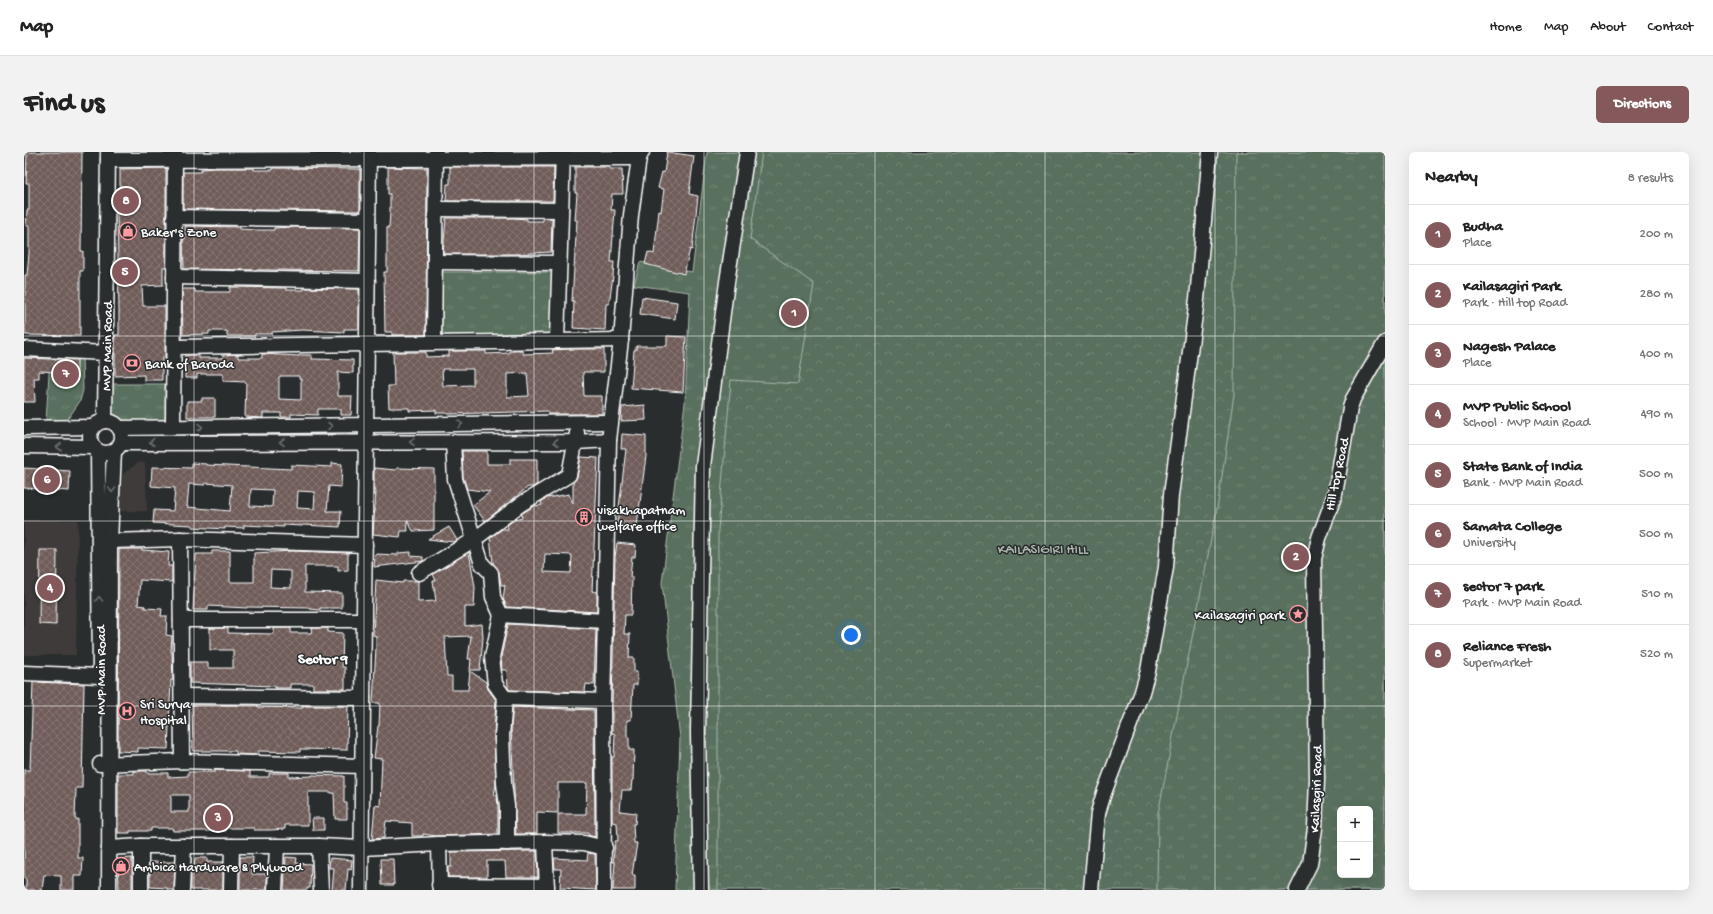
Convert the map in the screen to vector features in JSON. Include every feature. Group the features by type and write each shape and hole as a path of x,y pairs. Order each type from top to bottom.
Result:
{"street":[{"path":"700,890 698,732 703,466 727,282 747,152"},
{"path":"1091,890 1098,813 1142,692 1148,671 1166,567 1171,495 1197,299 1210,152"},
{"path":"361,890 369,155"},
{"path":"434,342 436,155"},
{"path":"557,340 563,155"},
{"path":"108,156 640,155 631,215 621,340 609,440 603,701 605,848 604,890"},
{"name":"MVP Main Road","path":"99,424 106,353 108,156"},
{"path":"173,427 174,156"},
{"path":"436,209 561,210"},
{"path":"174,218 368,220"},
{"path":"435,262 560,263"},
{"path":"174,277 368,280"},
{"path":"174,346 621,340"},
{"name":"Hill top Road","path":"1316,686 1314,559 1319,538 1334,494 1350,408 1353,399 1385,343"},
{"path":"24,349 106,353"},
{"path":"419,573 475,538 521,504 569,474 576,442 578,422"},
{"path":"119,428 610,422"},
{"path":"24,428 114,423 119,428 122,438 117,447 110,541 105,763 109,848 109,890"},
{"path":"96,449 90,435 99,424"},
{"path":"24,446 96,449 108,453 117,447 366,441 576,442 609,440"},
{"path":"453,442 455,479 482,564 491,573 493,597 501,615 492,657 495,684 505,698 502,736 504,783 507,806 507,843"},
{"name":"MVP Main Road","path":"96,449 100,676 105,763 100,890"},
{"path":"110,541 180,539 365,545"},
{"path":"180,539 182,761"},
{"path":"501,615 605,621"},
{"path":"181,620 364,620"},
{"path":"24,673 100,676"},
{"name":"Kailasgiri Road","path":"1297,890 1310,864 1315,828 1317,780 1316,686"},
{"path":"182,696 363,698"},
{"path":"505,698 603,701"},
{"path":"105,763 182,761 362,766"},
{"path":"109,848 141,846 319,846 362,848 438,844 545,842 584,843 605,848"},
{"path":"438,844 439,887 547,888 545,842"},
{"path":"141,846 141,890"},
{"path":"182,890 184,846"},
{"path":"231,890 232,846"},
{"path":"275,890 277,846"},
{"path":"319,846 321,890"}],"shaded area":[{"path":"139,462 145,463 147,511 120,511 123,474"},
{"path":"24,520 78,520 76,655 24,655"}],"green space":[{"path":"707,152 762,152 750,239 814,284 798,384 731,380 718,530 718,890 675,890 680,738 662,583 685,403 690,292 634,285 640,262 692,272"},
{"name":"KAILASIGIRI HILL","path":"725,152 1385,152 1385,890 680,890"},
{"name":"Kailasagiri park","path":"1236,152 1385,152 1385,890 1157,890 1158,814 1218,503 1234,394"},
{"path":"442,272 555,272 555,336 442,336"},
{"path":"50,357 82,357 83,390 80,401 67,420 46,422"},
{"path":"111,384 165,384 165,428 112,428"}],"building":[{"path":"27,152 82,152 81,251 83,251 83,271 80,271 80,336 25,335 25,275 27,275 29,253 29,226 26,226 27,210 29,210 29,183 26,183"},
{"path":"667,152 694,156 689,194 698,196 692,250 690,249 684,274 645,264 648,252 654,254 659,211 661,212 664,189 658,188 662,172 664,173"},
{"path":"388,167 427,168 426,335 392,335 392,332 385,332 384,272 387,272 387,227 389,227 390,212"},
{"path":"450,167 554,167 553,201 446,201 447,184 450,184"},
{"path":"575,167 610,167 610,169 622,169 623,194 612,194 611,210 615,210 611,262 614,262 609,304 606,304 605,330 573,328 574,301 572,301 577,220 575,220 577,193 575,193"},
{"path":"166,168 166,267 163,267 163,285 142,286 143,306 165,306 165,358 162,358 162,380 144,380 144,375 115,376 115,335 119,335 117,210 120,210 120,169"},
{"path":"254,168 254,170 273,170 273,168 360,169 360,211 183,209 183,172 201,172 201,169"},
{"path":"446,218 514,218 527,219 527,221 543,221 543,218 552,218 551,252 516,254 443,254"},
{"path":"185,226 240,227 240,229 256,230 274,230 274,228 291,227 360,228 359,271 184,269 183,239 185,239"},
{"path":"230,287 286,288 286,290 304,290 304,288 359,289 359,329 344,329 344,332 302,330 272,332 272,334 255,334 255,336 227,336 227,331 209,331 209,334 183,335 182,289 195,289 195,292 230,292"},
{"path":"642,297 677,302 675,319 640,314"},
{"path":"667,336 686,337 683,392 631,388 634,350 636,350 636,346 667,346"},
{"path":"604,349 604,372 583,372 584,396 602,396 602,414 548,414 548,411 448,414 436,413 436,410 409,411 409,408 389,408 388,386 394,386 393,352 426,352 426,357 449,356 449,351 486,351 486,354 523,351 523,354 553,353 552,350","holes":["442,369 473,369 473,385 443,386","527,373 529,396 507,397 507,374"]},
{"path":"238,354 238,358 262,358 262,354 299,356 312,355 312,359 353,360 353,373 338,372 338,396 352,396 351,415 341,415 341,409 318,409 318,415 291,414 291,417 281,417 281,413 263,413 263,418 245,417 246,382 223,381 223,374 197,374 197,378 185,378 185,355 199,355 199,358 223,358 223,355","holes":["299,376 299,379 301,379 301,400 279,399 279,377"]},
{"path":"24,358 77,360 77,373 39,371 39,378 34,378 35,402 24,402"},
{"path":"202,398 215,398 215,417 187,417 187,401 202,401"},
{"path":"645,405 646,420 621,421 622,407"},
{"path":"622,434 646,436 646,456 637,526 617,524 626,449 621,449"},
{"path":"462,451 487,451 487,464 510,464 510,459 537,459 537,484 533,487 528,487 485,521 473,505 490,492 467,489 463,477"},
{"path":"581,457 598,458 592,591 597,592 597,612 507,607 503,599 505,585 501,585 499,572 493,563 490,538 502,529 508,529 507,525 514,520 522,518 521,514 534,506 542,505 541,502 547,498 569,494 573,504 573,482 577,477","holes":["545,554 572,555 571,573 544,572"]},
{"path":"192,463 291,469 291,465 332,467 332,463 342,464 341,487 329,486 327,511 341,511 340,527 303,525 284,525 284,527 244,525 244,528 225,527 225,529 192,527 192,525 153,523 154,510 173,511 175,488 151,486 152,467 192,468","holes":["205,483 232,485 230,511 187,507 189,484 205,485","251,489 273,490 272,507 250,506","298,491 315,492 314,509 297,508"]},
{"path":"24,468 70,471 69,491 24,488"},
{"path":"374,468 396,470 397,468 434,469 434,530 413,531 407,520 408,531 401,531 400,537 373,534 376,491 374,491"},
{"path":"449,527 457,540 454,542 428,539"},
{"path":"617,543 636,545 635,557 632,557 630,577 632,577 631,615 625,615 624,634 630,634 629,658 634,658 634,672 637,672 637,685 633,685 631,720 627,720 629,750 634,750 633,780 631,790 622,790 620,811 636,813 635,824 633,824 634,843 637,843 632,875 635,875 635,890 613,890 615,841 618,841 617,823 612,822 612,757 614,757 615,734 612,733 612,706 615,557"},
{"path":"119,549 142,549 169,552 168,566 172,566 172,582 140,580 138,605 145,606 145,608 162,609 161,616 167,616 166,635 172,636 171,652 173,680 171,680 168,749 138,748 138,752 118,751"},
{"path":"40,550 57,550 56,625 39,624"},
{"path":"212,551 230,551 230,582 254,582 254,553 292,551 348,553 348,570 338,571 338,566 305,566 305,592 342,593 342,608 320,608 320,610 310,608 247,608 208,606 208,610 193,610 196,554 212,554","holes":["271,570 291,571 291,588 270,587"]},
{"path":"411,552 411,556 423,557 423,561 374,567 375,554 398,555 398,553"},
{"path":"469,552 475,587 474,607 465,607 465,626 482,624 483,638 480,670 470,670 471,659 468,659 471,636 445,637 447,676 452,676 452,690 468,690 470,671 486,682 488,689 496,700 494,735 496,785 494,795 497,795 498,834 436,836 423,834 423,836 412,836 412,823 386,821 384,838 372,839 375,805 380,806 382,759 374,758 379,726 380,703 373,703 376,636 373,635 376,580 403,583 403,581 418,581 418,602 436,601 433,581 436,581 433,574"},
{"path":"508,624 596,629 594,685 586,684 585,692 509,690 507,670 502,670 501,657"},
{"path":"210,628 228,628 228,633 274,634 274,628 291,628 291,633 311,633 312,628 328,628 328,632 343,633 342,667 345,667 345,689 313,689 313,684 290,684 290,688 275,688 275,686 190,683 190,662 208,662 208,668 233,668 233,650 210,650"},
{"path":"33,682 84,684 82,788 76,788 75,819 78,819 78,858 83,858 82,876 74,876 74,890 61,890 61,876 44,875 42,890 26,890 26,879 24,879 24,770 30,770"},
{"path":"192,705 258,705 258,707 303,708 303,706 348,706 347,750 300,749 300,752 258,751 258,755 236,754 236,751 193,751"},
{"path":"513,707 594,710 595,837 588,835 588,833 558,833 558,814 586,814 587,783 558,783 558,813 537,812 537,834 516,834 511,726"},
{"path":"215,770 250,771 250,777 269,777 269,773 289,773 289,777 312,775 344,776 344,803 347,803 347,819 335,819 334,793 308,792 308,825 285,825 285,829 270,830 254,830 254,828 226,828 226,831 173,831 172,828 151,828 151,831 130,831 130,833 118,833 118,774 134,774 134,771 147,771 147,773 168,773 168,777 188,776 188,772 215,772","holes":["171,795 189,795 189,812 171,812"]},
{"path":"312,818 324,818 324,830 313,830"},
{"path":"537,851 538,877 506,877 505,861 487,861 487,877 448,877 448,867 451,867 451,852"},
{"path":"588,853 595,854 596,890 560,888 561,869 555,869 554,858 587,860"},
{"path":"240,857 253,857 252,874 267,874 267,890 240,890"},
{"path":"286,857 297,858 296,863 311,864 310,888 307,888 307,890 284,890"},
{"path":"132,858 132,890 119,890 118,859"},
{"path":"195,858 207,858 207,862 223,862 223,890 191,890 191,869 194,869"},
{"path":"330,858 352,860 351,870 348,869 346,890 332,890 334,868 329,868"},
{"path":"381,859 393,859 394,885 382,885"},
{"path":"150,862 175,862 174,890 150,887"}],"place":[{"name":"Reliance Fresh","path":"126,201"},
{"name":"Baker's Zone","path":"128,231"},
{"name":"State Bank of India","path":"125,272"},
{"name":"Budha","path":"794,313"},
{"name":"Bank of Baroda","path":"132,363"},
{"name":"sector 7 park","path":"66,374"},
{"name":"Samata College","path":"47,480"},
{"name":"visakhapatnam welfare office","path":"584,517"},
{"name":"Kailasagiri Park","path":"1296,557"},
{"name":"MVP Public School","path":"50,588"},
{"name":"Kailasagiri park","path":"1298,614"},
{"name":"Sri Surya Hospital","path":"127,711"},
{"name":"Nagesh Palace","path":"218,818"},
{"name":"Ambica Hardware & Plywood","path":"121,866"}],"district":[{"name":"Sector 9","path":"323,658"}]}
